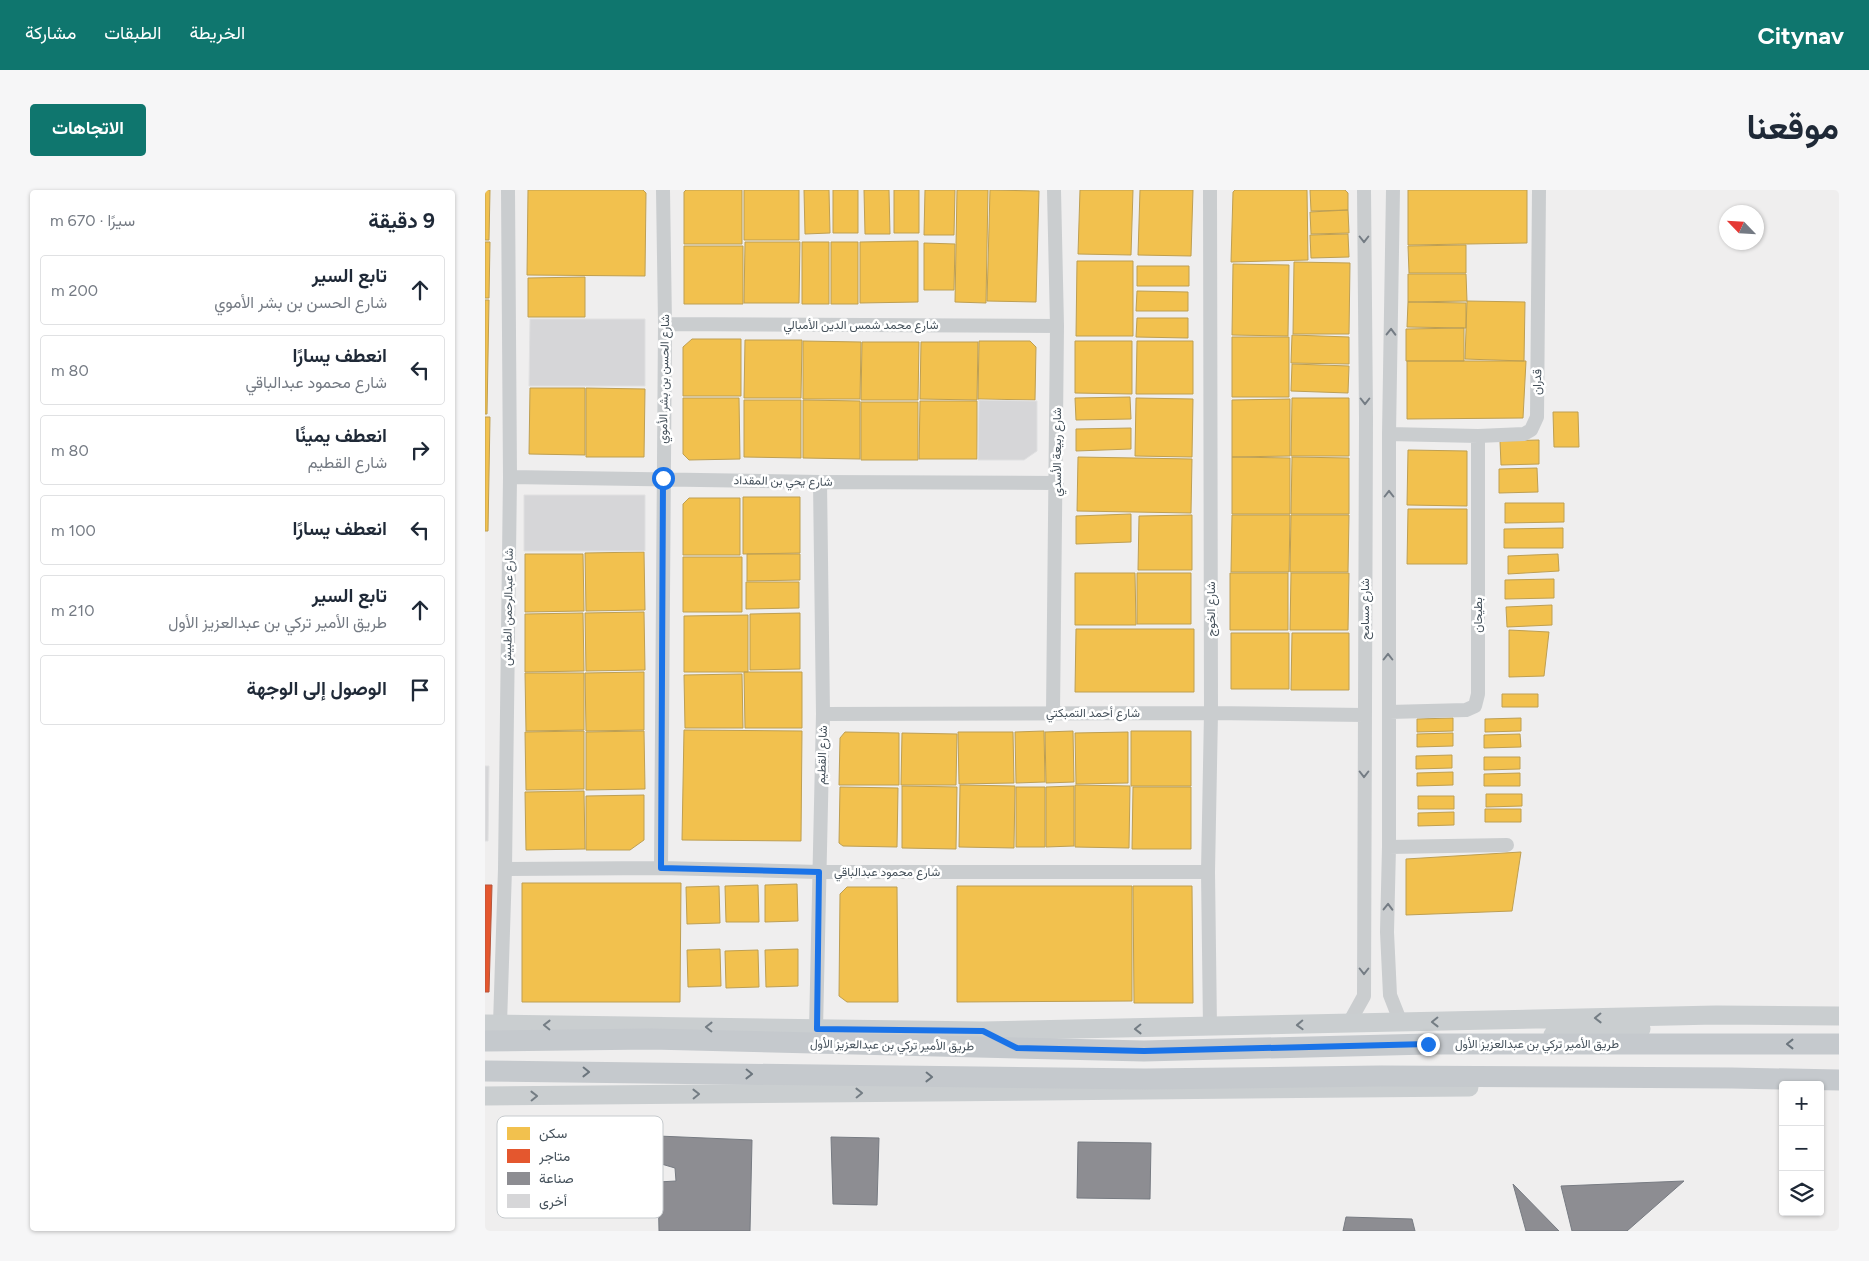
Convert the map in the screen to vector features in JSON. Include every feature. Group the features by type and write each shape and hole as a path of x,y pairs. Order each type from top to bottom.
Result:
{"main road":[{"path":"493,1024 983,1031 1716,1015 1839,1016"},
{"path":"1428,1044 1839,1016"},
{"path":"983,1031 1017,1048"},
{"name":"طريق الأمير تركي بن عبدالعزيز الأول","path":"485,1041 651,1039 1144,1051 1428,1044 1839,1044"},
{"path":"485,1070 1145,1079 1380,1076 1732,1078 1839,1082"},
{"path":"485,1096 1839,1082"}],"street":[{"name":"شارع عبدالرحمن الطبيش","path":"493,1024 505,869 510,477 508,190"},
{"name":"شارع الحسن بن بشر الأموي","path":"661,868 665,324 663,190"},
{"name":"شارع ربيعة الأسدي","path":"1053,713 1057,482 1057,326 1054,190"},
{"name":"شارع الخوج","path":"1210,1027 1208,872 1211,713 1211,190"},
{"name":"شارع مسامح","path":"1349,1023 1364,996 1366,418 1364,190"},
{"name":"شارع مسامح","path":"1393,190 1389,434 1389,847 1387,932 1390,995 1401,1023"},
{"name":"قدران","path":"1389,434 1478,436 1524,434 1531,430 1537,417 1539,190"},
{"name":"شارع محمد شمس الدين الأمبالي","path":"665,324 1057,326"},
{"name":"بطيحان","path":"1389,712 1466,710 1475,706 1478,694 1478,436"},
{"name":"شارع يحي بن المقداد","path":"510,477 820,482 1057,482"},
{"name":"شارع القطيم","path":"817,1029 823,714 820,482"},
{"path":"1364,682 1369,698 1373,702 1380,701 1388,685"},
{"name":"شارع أحمد التمبكتي","path":"823,714 1364,714"},
{"path":"1364,746 1371,729 1378,726 1382,729 1389,745"},
{"path":"1389,847 1507,845"},
{"name":"شارع محمود عبدالباقي","path":"505,869 661,868 819,872 1208,872"},
{"path":"1365,935 1368,944 1373,950 1379,949 1385,942 1387,932"}],"building: سكن":[{"path":"485,190 490,190 489,240 485,240"},
{"path":"528,190 643,190 646,193 645,276 527,275"},
{"path":"686,190 742,190 742,244 684,244 684,192"},
{"path":"744,190 799,190 799,240 744,240"},
{"path":"804,190 829,190 830,233 805,234"},
{"path":"833,190 858,190 858,233 833,233"},
{"path":"864,190 889,190 890,234 865,234"},
{"path":"894,190 919,190 919,233 894,233"},
{"path":"925,190 955,190 954,235 924,235"},
{"path":"957,190 988,190 986,303 955,302"},
{"path":"990,190 1039,191 1036,302 987,301"},
{"path":"1080,190 1133,190 1131,255 1078,254"},
{"path":"1140,190 1193,190 1191,256 1138,255"},
{"path":"1235,190 1307,190 1308,260 1231,262 1233,192"},
{"path":"1310,190 1345,190 1348,193 1348,210 1311,211"},
{"path":"1408,190 1527,190 1527,243 1408,245"},
{"path":"1348,210 1349,233 1311,234 1310,212"},
{"path":"1348,234 1349,257 1311,258 1310,235"},
{"path":"918,241 918,302 860,303 860,242"},
{"path":"485,242 490,242 489,298 485,298"},
{"path":"745,242 800,242 799,303 744,303"},
{"path":"802,242 829,242 829,304 802,304"},
{"path":"831,242 858,242 858,304 831,304"},
{"path":"924,243 955,244 954,290 924,290"},
{"path":"1466,245 1466,273 1409,273 1408,246"},
{"path":"684,246 743,246 743,304 684,304"},
{"path":"1077,261 1133,261 1133,336 1076,336"},
{"path":"1294,262 1350,263 1349,334 1293,334"},
{"path":"1233,264 1289,265 1288,336 1232,335"},
{"path":"1137,266 1189,266 1189,286 1137,286"},
{"path":"1408,274 1466,274 1467,301 1408,302"},
{"path":"585,277 585,317 528,317 528,278"},
{"path":"1137,291 1188,292 1188,311 1136,311"},
{"path":"485,300 489,300 487,414 485,414"},
{"path":"1467,301 1525,302 1524,361 1465,359"},
{"path":"1408,302 1466,303 1466,328 1407,327"},
{"path":"1137,318 1188,318 1188,338 1136,337"},
{"path":"1464,328 1464,361 1406,361 1406,329"},
{"path":"1292,335 1349,337 1349,364 1291,363"},
{"path":"1232,337 1289,337 1289,397 1232,397"},
{"path":"692,339 741,339 741,396 683,396 683,347"},
{"path":"745,340 802,340 801,398 744,398"},
{"path":"803,341 861,342 860,399 803,399"},
{"path":"979,341 1030,341 1036,347 1035,400 978,399"},
{"path":"1075,341 1132,341 1132,394 1075,393"},
{"path":"1137,341 1193,341 1193,394 1136,394"},
{"path":"862,342 919,342 918,400 861,400"},
{"path":"921,342 978,342 977,400 920,399"},
{"path":"1407,361 1526,361 1523,418 1407,419"},
{"path":"1292,364 1349,366 1348,393 1291,391"},
{"path":"530,388 585,388 585,455 529,454"},
{"path":"586,388 645,389 644,457 586,457"},
{"path":"1130,397 1131,419 1076,420 1075,398"},
{"path":"683,398 739,398 740,459 689,460 683,454"},
{"path":"1136,398 1193,399 1192,457 1135,456"},
{"path":"1292,398 1349,398 1349,456 1291,456"},
{"path":"1290,399 1290,456 1232,457 1232,400"},
{"path":"744,400 801,400 801,458 744,457"},
{"path":"803,400 860,401 860,459 803,458"},
{"path":"920,401 977,401 977,459 919,459"},
{"path":"861,402 918,402 918,460 861,460"},
{"path":"1553,412 1578,412 1579,447 1554,447"},
{"path":"485,417 490,417 488,531 485,531"},
{"path":"1131,428 1131,449 1076,451 1076,429"},
{"path":"1539,440 1539,464 1501,465 1500,441"},
{"path":"1408,450 1467,451 1467,506 1407,505"},
{"path":"1078,457 1192,459 1191,513 1077,511"},
{"path":"1232,457 1290,458 1290,514 1232,514"},
{"path":"1292,457 1349,458 1349,514 1291,514"},
{"path":"1537,468 1538,492 1499,493 1499,469"},
{"path":"743,497 800,497 800,553 743,554"},
{"path":"689,498 740,498 740,555 683,555 683,504"},
{"path":"1505,503 1564,503 1564,522 1505,523"},
{"path":"1408,509 1467,509 1467,564 1407,564"},
{"path":"1131,514 1131,542 1076,544 1076,516"},
{"path":"1192,515 1192,570 1138,570 1139,516"},
{"path":"1232,515 1290,515 1289,572 1231,572"},
{"path":"1291,515 1349,515 1348,572 1290,572"},
{"path":"1563,528 1563,548 1504,548 1504,529"},
{"path":"644,552 645,610 586,611 585,553"},
{"path":"525,554 583,554 584,611 525,612"},
{"path":"747,554 800,554 800,580 747,581"},
{"path":"1558,554 1559,571 1508,574 1508,556"},
{"path":"683,557 742,557 742,612 683,612"},
{"path":"1075,573 1135,573 1136,625 1075,625"},
{"path":"1137,573 1191,573 1191,624 1137,624"},
{"path":"1230,573 1288,573 1288,630 1230,630"},
{"path":"1291,573 1349,573 1348,630 1290,630"},
{"path":"1554,579 1554,598 1505,599 1505,580"},
{"path":"746,582 799,582 799,608 746,609"},
{"path":"1552,605 1552,625 1507,627 1506,607"},
{"path":"644,612 645,670 586,671 585,613"},
{"path":"583,613 584,671 525,672 525,614"},
{"path":"800,613 800,669 750,670 750,614"},
{"path":"748,615 748,672 684,672 684,616"},
{"path":"1076,629 1194,629 1194,692 1075,692"},
{"path":"1509,630 1549,632 1544,676 1509,677"},
{"path":"1231,633 1289,633 1289,689 1231,689"},
{"path":"1292,633 1349,633 1349,690 1291,690"},
{"path":"644,672 644,730 586,731 585,673"},
{"path":"744,672 802,672 802,728 745,728"},
{"path":"525,673 584,673 584,730 526,731"},
{"path":"742,674 743,728 685,728 684,675"},
{"path":"1502,694 1538,694 1538,707 1502,707"},
{"path":"1453,718 1453,731 1417,732 1417,719"},
{"path":"1521,718 1521,731 1485,732 1485,719"},
{"path":"684,730 802,731 801,841 682,840"},
{"path":"584,731 584,789 526,790 525,732"},
{"path":"644,731 645,789 586,790 586,732"},
{"path":"1044,731 1045,782 1016,783 1015,732"},
{"path":"1073,731 1074,782 1046,783 1045,732"},
{"path":"1131,731 1191,731 1191,786 1131,786"},
{"path":"845,732 899,733 899,785 839,785 840,738"},
{"path":"958,732 1013,732 1014,783 959,784"},
{"path":"1128,732 1128,783 1076,784 1075,733"},
{"path":"902,733 957,734 956,785 901,785"},
{"path":"1453,733 1453,746 1417,747 1417,734"},
{"path":"1520,734 1521,747 1484,748 1484,735"},
{"path":"1452,755 1452,768 1416,769 1416,756"},
{"path":"1484,757 1520,757 1520,769 1484,770"},
{"path":"1453,772 1453,785 1417,786 1417,773"},
{"path":"1520,773 1520,786 1484,786 1484,774"},
{"path":"960,785 1015,786 1014,848 959,847"},
{"path":"1075,785 1130,786 1129,848 1075,847"},
{"path":"902,786 957,787 956,849 902,848"},
{"path":"1074,786 1074,846 1046,847 1046,787"},
{"path":"840,787 898,788 897,847 843,846 839,843"},
{"path":"1016,787 1045,787 1045,847 1016,847"},
{"path":"1133,787 1191,787 1191,849 1132,849"},
{"path":"584,791 585,849 526,850 525,792"},
{"path":"1486,794 1522,794 1522,806 1486,807"},
{"path":"644,795 644,840 630,850 586,850 586,796"},
{"path":"1418,796 1454,796 1454,809 1418,809"},
{"path":"1485,809 1521,809 1521,822 1485,822"},
{"path":"1454,812 1454,825 1418,826 1418,813"},
{"path":"1521,852 1512,911 1406,915 1406,859"},
{"path":"522,883 681,883 680,1002 522,1002"},
{"path":"797,884 798,921 765,922 765,885"},
{"path":"758,885 759,922 726,922 725,886"},
{"path":"719,886 720,923 687,924 686,887"},
{"path":"957,886 1132,886 1132,1001 957,1002"},
{"path":"1133,886 1192,886 1193,1003 1134,1003"},
{"path":"847,887 897,887 898,1002 847,1002 839,996 840,894"},
{"path":"720,949 721,986 688,987 687,950"},
{"path":"798,949 798,986 766,987 765,950"},
{"path":"758,950 759,987 726,988 725,951"}],"building: متاجر":[{"path":"485,885 492,885 489,992 485,992"}],"building: صناعة":[{"path":"663,1136 752,1140 750,1231 659,1231 659,1218 663,1218 663,1182 676,1181 675,1168 663,1164"},
{"path":"831,1137 879,1138 877,1205 833,1204"},
{"path":"1078,1142 1151,1143 1150,1199 1077,1198"},
{"path":"1684,1181 1627,1231 1572,1231 1561,1186"},
{"path":"1513,1184 1559,1231 1526,1231"},
{"path":"1346,1217 1412,1219 1415,1231 1343,1231"}],"building: أخرى":[{"path":"530,319 645,319 645,386 529,386"},
{"path":"979,400 1037,401 1037,451 1024,460 978,460"},
{"path":"524,495 645,495 645,551 524,551"},
{"path":"485,766 489,766 488,841 485,841"}],"route":[{"path":"663,478 661,868 819,872 817,1029 983,1031 1017,1048 1144,1051 1428,1044"}]}
